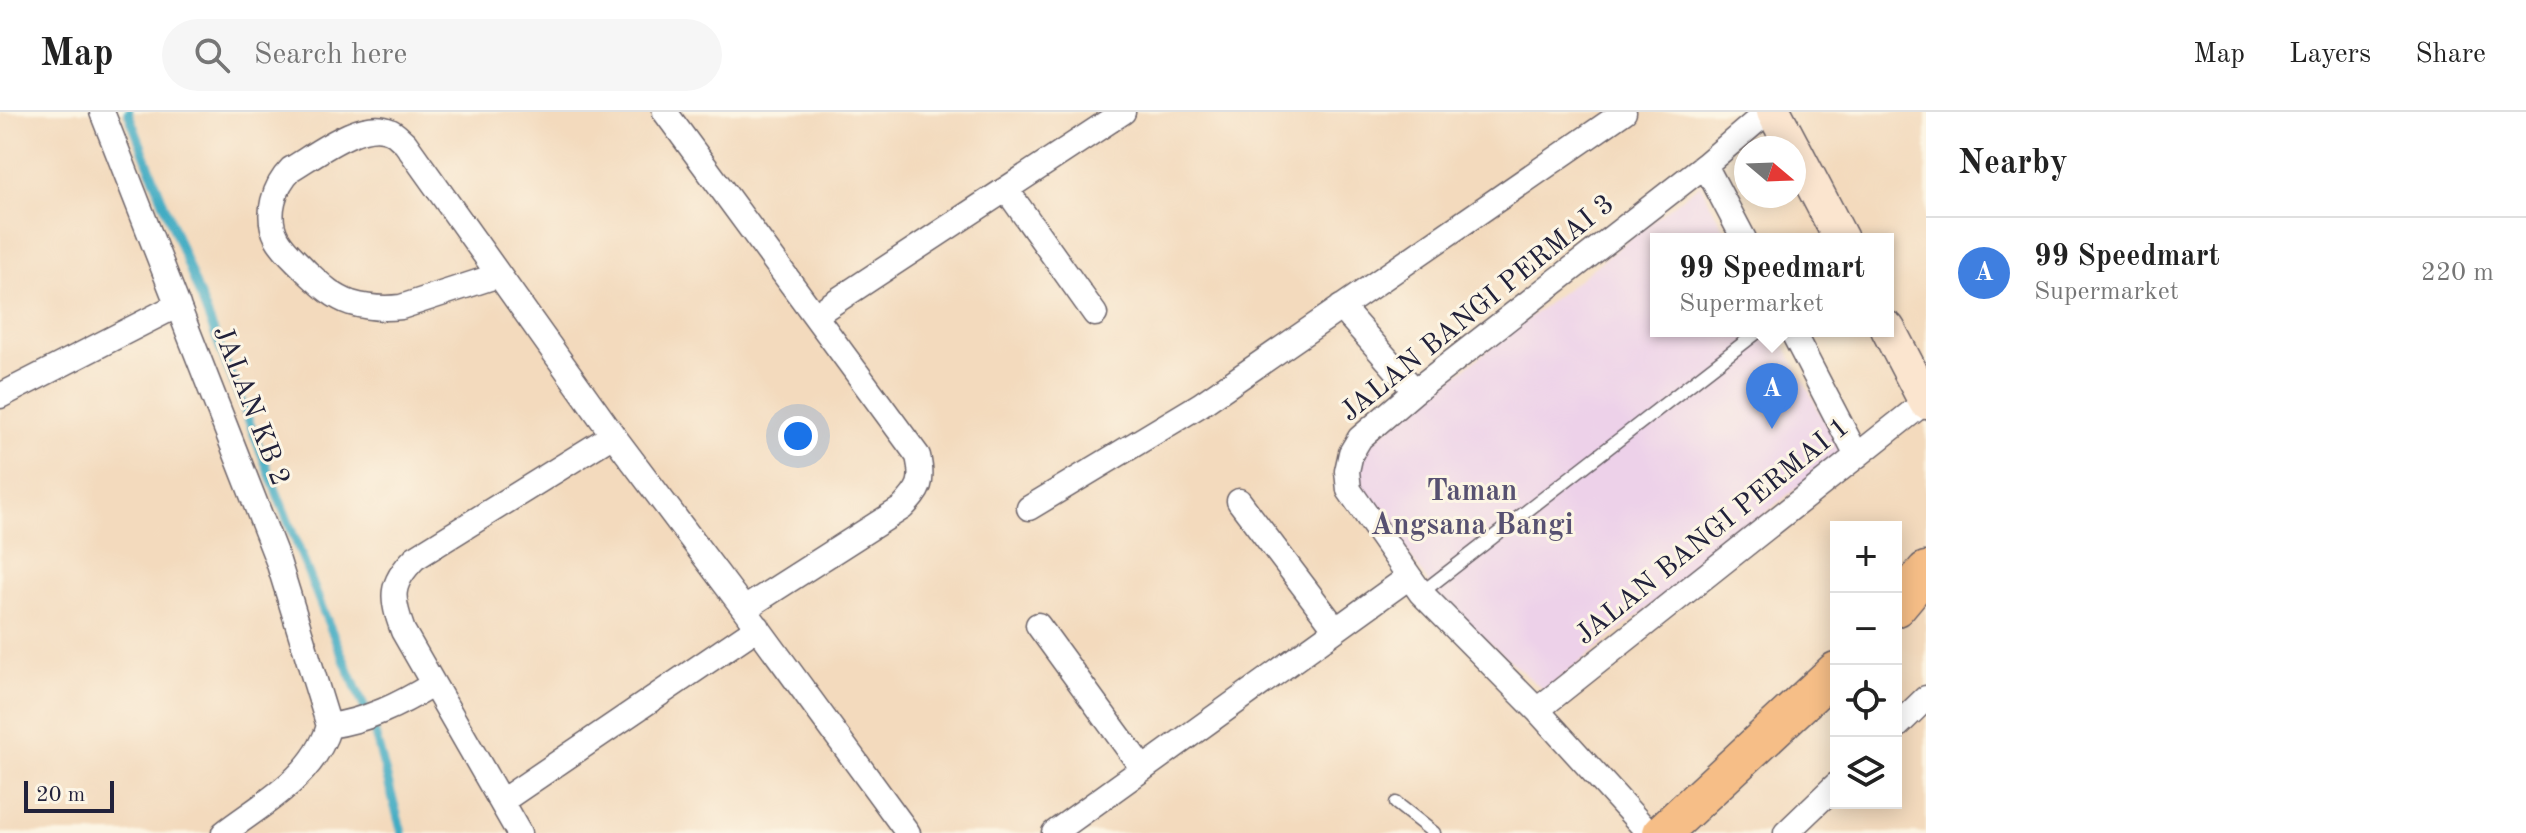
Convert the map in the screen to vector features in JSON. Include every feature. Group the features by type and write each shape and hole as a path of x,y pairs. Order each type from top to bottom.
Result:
{"main road":[{"path":"1662,833 1830,677"}],"street":[{"name":"JALAN KB 2","path":"102,112 278,561 329,726"},
{"path":"502,801 902,508 917,492 922,475 918,456 665,112"},
{"path":"815,315 1123,112"},
{"path":"1029,508 1200,405 1624,112"},
{"name":"JALAN BANGI PERMAI 3","path":"1649,833 1537,710 1415,585 1349,490 1347,471 1351,453 1360,438 1415,391 1705,165 1767,112"},
{"path":"1774,112 1787,136"},
{"path":"499,275 401,307 385,309 350,303 323,288 277,237 273,222 275,192 291,169 357,130 373,127 391,131 405,143 613,435 908,833"},
{"path":"1705,165 1741,233"},
{"path":"1806,172 1838,233"},
{"path":"1006,189 1095,314"},
{"path":"0,396 178,305"},
{"path":"1341,307 1415,391"},
{"path":"1795,337 1857,456"},
{"path":"1892,337 1926,401"},
{"name":"JALAN BANGI PERMAI 1","path":"1537,710 1926,401"},
{"path":"519,833 403,631 395,608 393,589 402,571 415,558 613,435"},
{"path":"1239,501 1335,628"},
{"path":"1054,833 1335,628 1415,585"},
{"path":"1038,625 1143,769"},
{"path":"224,833 290,784 310,765 323,746 329,726 365,719 397,707 432,685"},
{"path":"1902,721 1926,698"},
{"path":"1786,833 1830,791"}],"lane":[{"path":"1415,585 1751,337"},
{"path":"1396,803 1434,833"}],"shaded area":[{"path":"1700,184 1726,233 1650,233 1650,337 1780,337 1841,452 1544,691 1438,597 1362,486 1358,466 1367,445"}],"waterway":[{"path":"128,112 324,613 374,730 402,833"}],"place":[{"name":"99 Speedmart","path":"1772,429"}],"district":[{"name":"Taman Angsana Bangi","path":"1472,509"}]}
